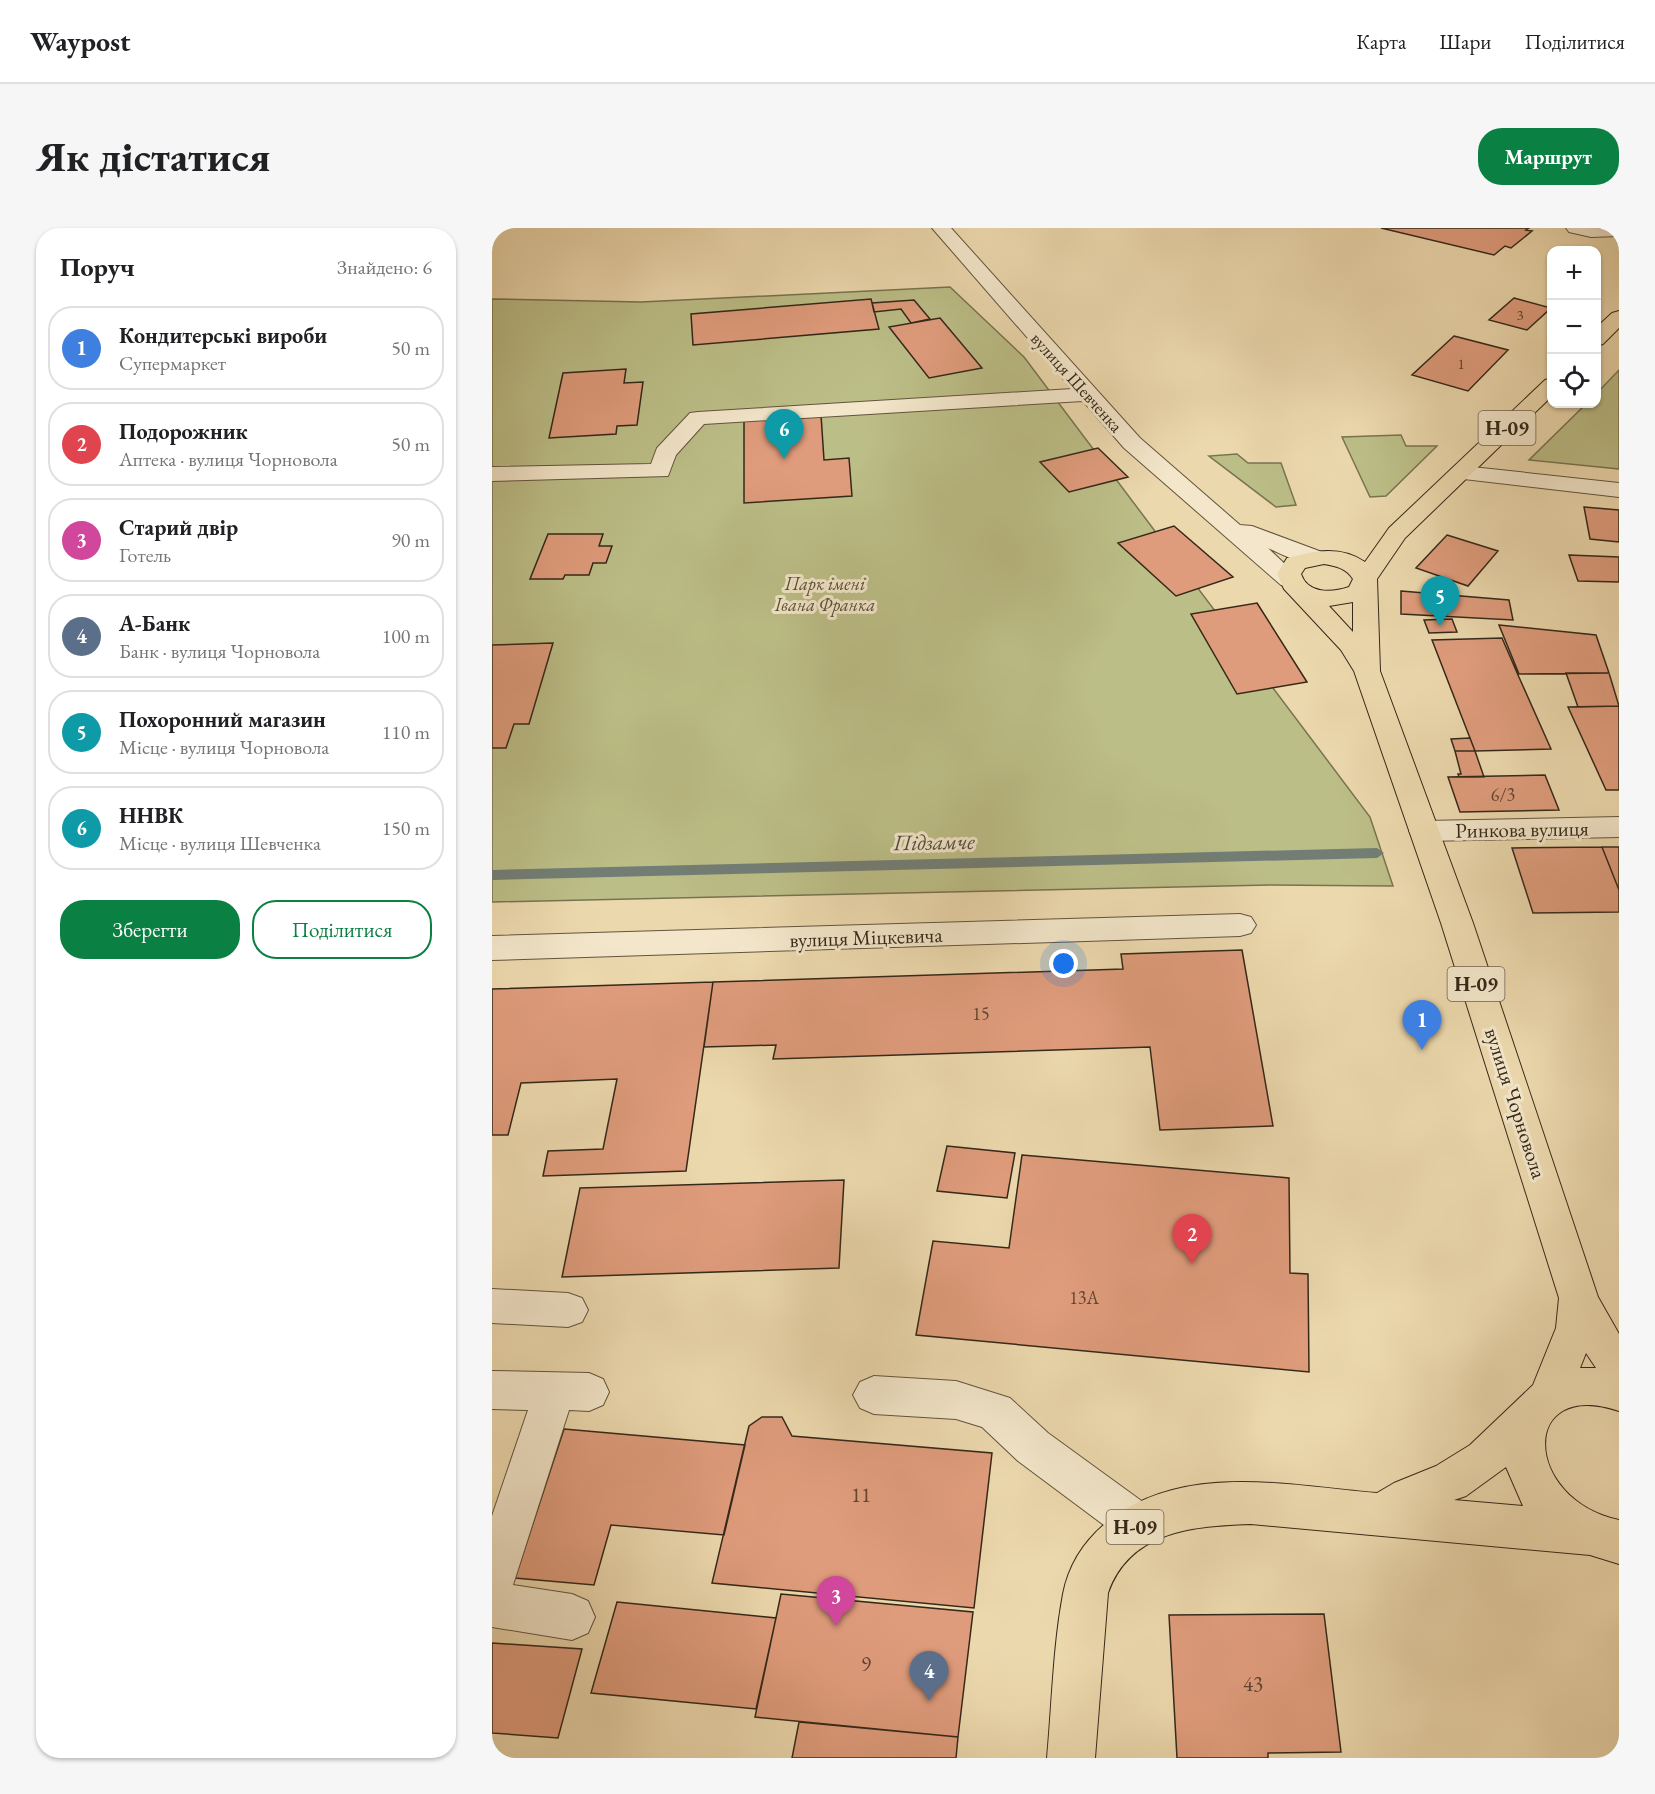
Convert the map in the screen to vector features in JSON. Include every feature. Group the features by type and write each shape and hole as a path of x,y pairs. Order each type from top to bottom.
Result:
{"main road":[{"path":"1601,335 1619,317"},
{"name":"Н-09","path":"1397,532 1324,558 1296,563 1289,574 1296,586 1320,597 1338,598 1359,592 1365,579 1397,532 1463,473 1547,388"},
{"path":"1324,558 1356,567 1365,579"},
{"name":"вулиця Чорновола","path":"1365,579 1367,671"},
{"name":"вулиця Чорновола","path":"1296,586 1352,646 1367,671 1424,831 1580,1298 1594,1330 1619,1368"},
{"name":"вулиця Чорновола","path":"1381,1515 1409,1498 1451,1481 1485,1459 1541,1403 1576,1328 1580,1298"},
{"name":"Н-09","path":"1604,1538 1549,1506 1535,1487 1526,1466 1522,1446 1526,1426 1541,1403 1579,1386 1619,1392"},
{"name":"Н-09","path":"1071,1758 1086,1593 1096,1564 1113,1545 1139,1525 1168,1512 1198,1505 1251,1503 1604,1538"}],"street":[{"name":"вулиця Шевченка","path":"941,228 1132,442 1296,586"},
{"path":"1575,228 1591,232 1619,231"},
{"path":"492,474 660,471 665,453 698,418 1087,394"},
{"path":"1463,473 1619,490"},
{"name":"вулиця Шевченка","path":"1226,524 1324,558"},
{"name":"Ринкова вулиця","path":"1424,831 1619,827"},
{"name":"вулиця Міцкевича","path":"492,948 1240,925"},
{"path":"492,1306 568,1310"},
{"path":"492,1390 572,1392 492,1582"},
{"path":"874,1395 956,1400 995,1412 1033,1447 1139,1525"},
{"path":"492,1604 572,1617"}],"green space":[{"name":"Парк імені Івана Франка","path":"950,287 1024,357 1370,817 1393,886 1270,885 492,902 492,299 641,302"},
{"path":"1619,370 1619,469 1529,460 1582,408 1601,408 1601,389"},
{"path":"1401,435 1406,446 1437,446 1386,496 1370,497 1342,437"},
{"path":"1237,454 1248,463 1281,463 1296,505 1276,507 1209,456"}],"building":[{"path":"1381,228 1529,228 1526,230 1532,231 1511,248 1505,246 1494,255"},
{"path":"1514,298 1547,307 1547,312 1527,330 1489,320"},
{"path":"871,299 879,329 693,345 691,314"},
{"path":"914,300 930,319 911,323 901,309 874,312 872,303"},
{"path":"940,318 982,368 929,378 889,327"},
{"path":"1454,336 1508,350 1468,391 1412,375"},
{"path":"626,369 624,383 643,382 637,425 617,426 616,434 549,438 563,373"},
{"path":"821,415 824,460 849,458 852,496 744,503 744,420"},
{"path":"1098,448 1128,477 1069,492 1040,462"},
{"path":"1584,507 1619,510 1619,542 1590,539"},
{"path":"1174,526 1233,577 1176,596 1118,543"},
{"path":"548,534 603,534 599,546 612,546 606,563 593,563 589,575 565,575 563,579 530,579"},
{"path":"1447,535 1498,551 1468,586 1416,568"},
{"path":"1569,555 1619,557 1619,582 1578,581"},
{"path":"1401,591 1509,600 1513,620 1401,614"},
{"path":"1257,603 1307,682 1237,694 1191,614"},
{"path":"1452,619 1457,632 1429,633 1424,620"},
{"path":"1499,625 1596,635 1609,673 1519,674"},
{"path":"1502,638 1551,749 1475,751 1432,640"},
{"path":"553,643 529,724 514,724 506,748 492,748 492,645"},
{"path":"1566,673 1609,673 1619,706 1578,707"},
{"path":"1619,706 1619,790 1606,790 1568,707"},
{"path":"1470,738 1475,751 1455,751 1451,739"},
{"path":"1455,751 1475,751 1484,777 1459,777 1458,774 1461,774"},
{"path":"1545,775 1559,810 1460,812 1448,777"},
{"path":"1602,847 1619,890 1619,912 1533,913 1512,848"},
{"path":"1602,847 1619,847 1619,890"},
{"path":"1242,950 1273,1126 1160,1130 1150,1047 773,1059 776,1045 704,1047 713,982 1123,969 1121,954"},
{"path":"713,982 686,1171 543,1176 548,1151 603,1149 617,1079 521,1083 508,1135 492,1135 492,989"},
{"path":"947,1146 1015,1153 1007,1198 937,1191"},
{"path":"1022,1155 1289,1178 1290,1273 1308,1274 1309,1372 916,1335 933,1241 1009,1248"},
{"path":"844,1180 839,1268 562,1277 580,1188"},
{"path":"762,1417 782,1417 792,1436 992,1453 974,1608 712,1583 749,1426"},
{"path":"564,1429 745,1445 724,1535 611,1525 594,1585 515,1578"},
{"path":"781,1594 973,1612 958,1737 755,1717"},
{"path":"617,1602 776,1618 756,1709 591,1693"},
{"path":"1324,1614 1341,1752 1268,1753 1268,1758 1177,1758 1169,1615"},
{"path":"492,1643 582,1649 558,1738 492,1733"},
{"path":"799,1722 958,1737 956,1758 792,1758"}],"waterway":[{"name":"Підзамче","path":"492,875 1377,853"}],"place":[{"name":"ННВК","path":"784,459"},
{"name":"Похоронний магазин","path":"1440,626"},
{"name":"Кондитерські вироби","path":"1422,1050"},
{"name":"Подорожник","path":"1192,1264"},
{"name":"Старий двір","path":"836,1626"},
{"name":"А-Банк","path":"929,1701"}]}
